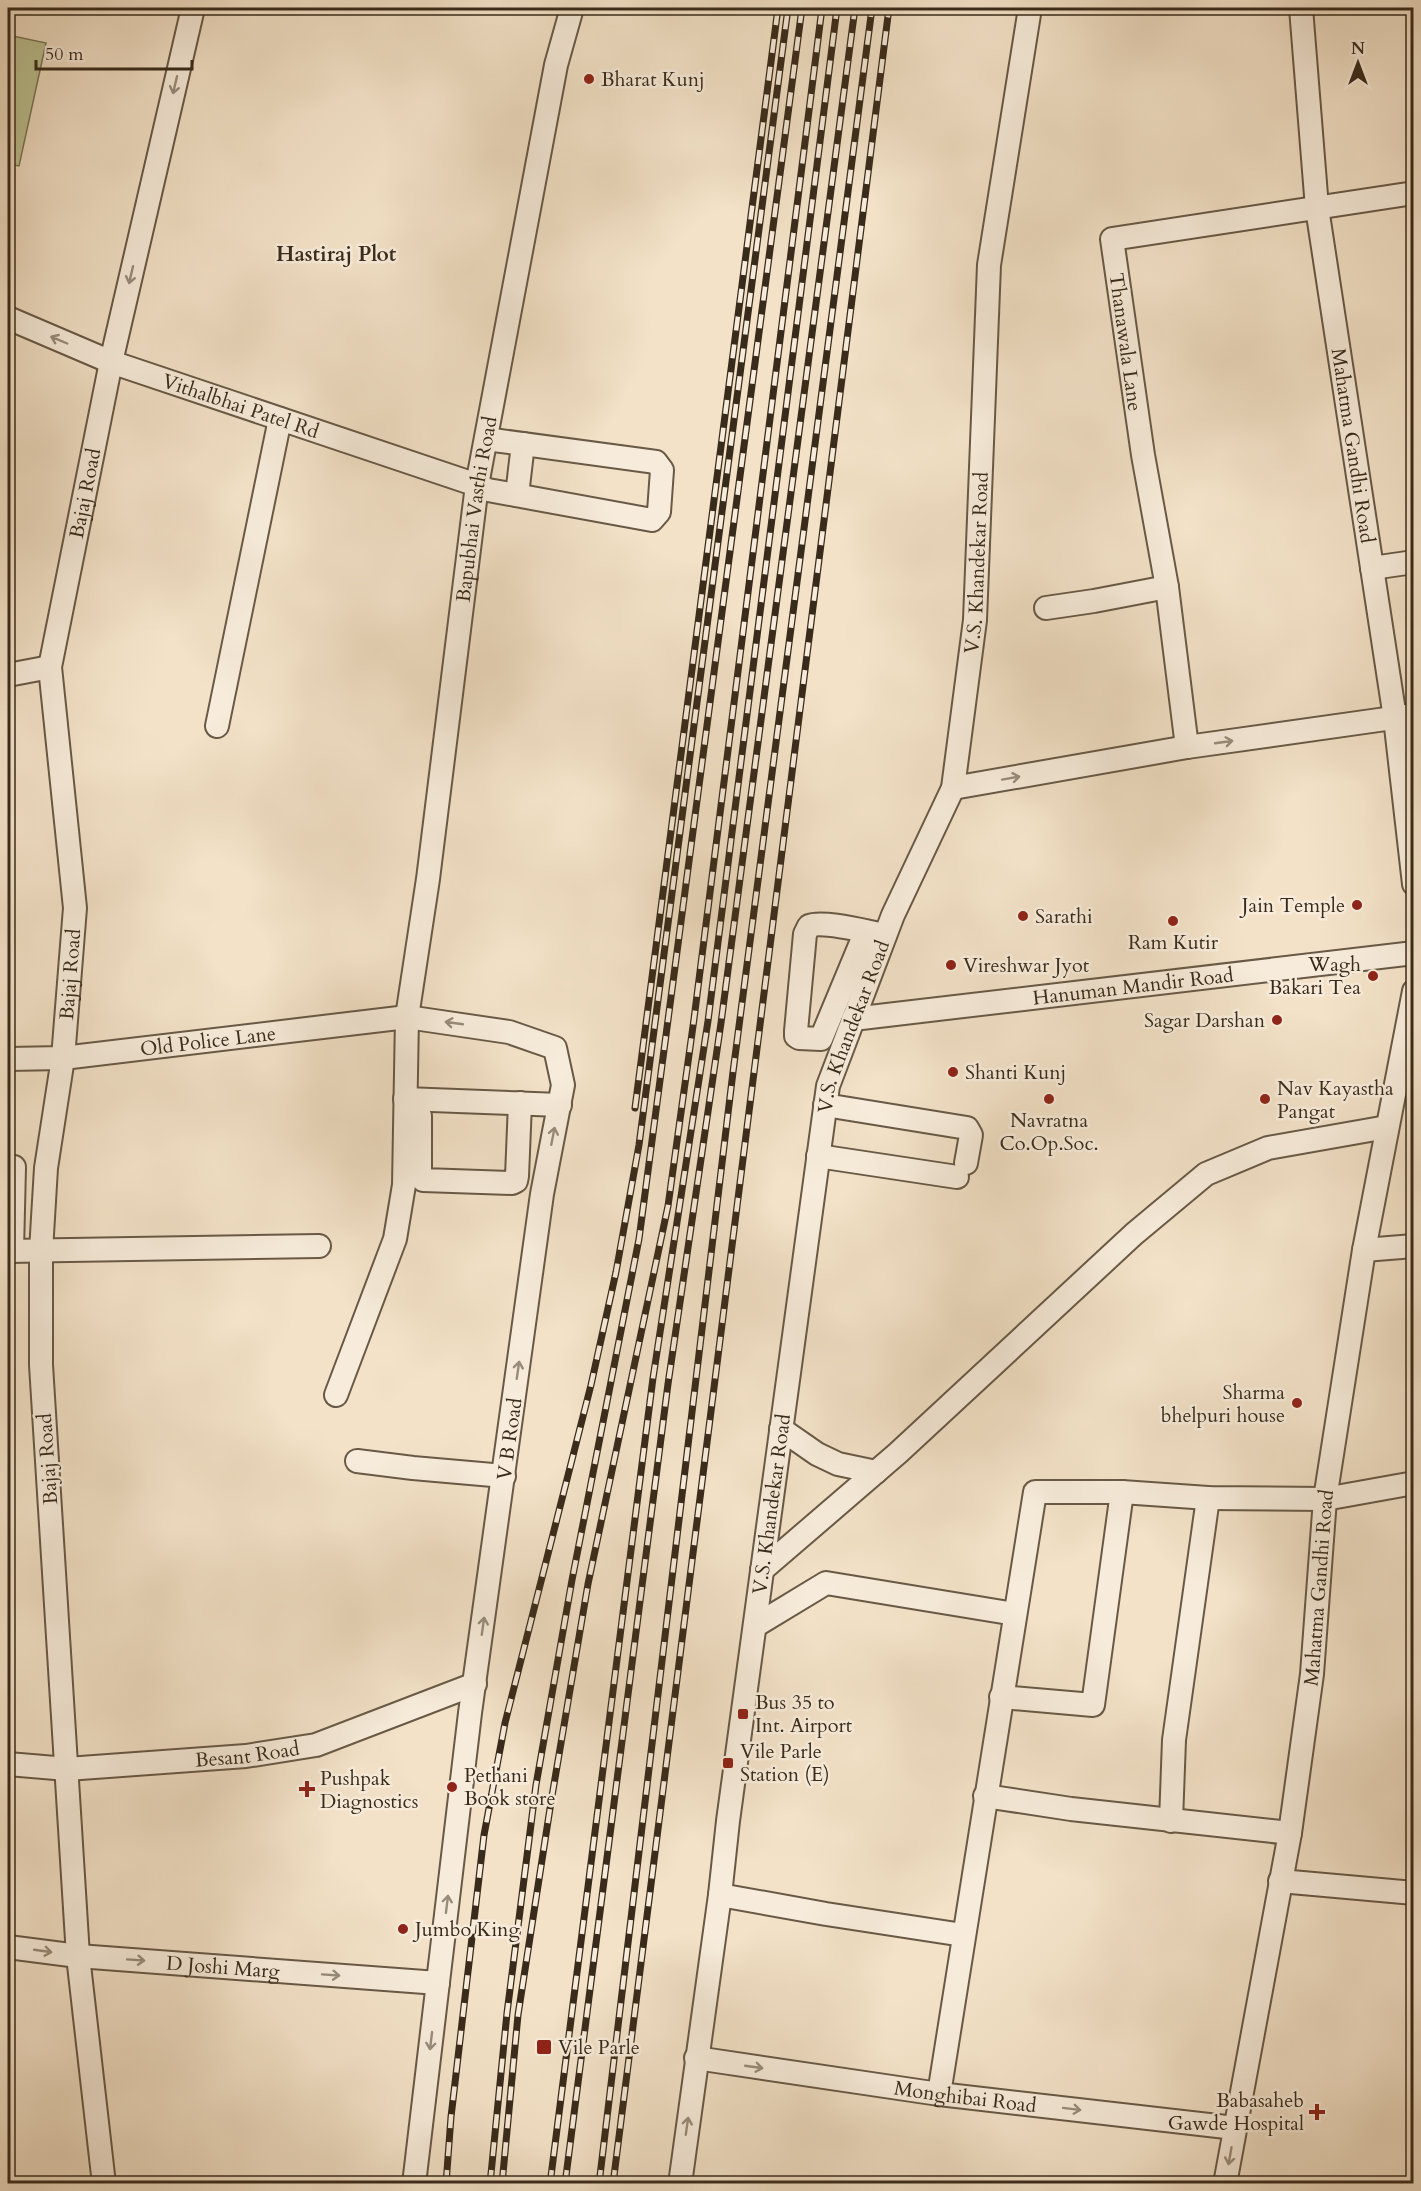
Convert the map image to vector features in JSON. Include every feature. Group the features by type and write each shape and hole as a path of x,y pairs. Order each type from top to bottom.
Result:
{"street":[{"name":"Bajaj Road","path":"104,2184 78,1956 41,1365 41,1251 46,1167 63,1058 75,908 50,667 111,362 193,8"},
{"name":"Bapubhai Vasthi Road","path":"406,1017 428,879 477,484 556,66 572,8"},
{"name":"V.S. Khandekar Road","path":"680,2184 828,1086 853,1019 876,933 953,788 975,620 988,265 1030,8"},
{"name":"Mahatma Gandhi Road","path":"1301,8 1317,208 1372,568 1404,716 1413,884"},
{"name":"Thanawala Lane","path":"1187,747 1167,587 1143,455 1112,239 1413,193"},
{"name":"Vithalbhai Patel Rd","path":"8,318 111,362 477,484 488,490 652,520 659,512 662,470 656,462 523,444"},
{"path":"217,726 280,419"},
{"path":"486,439 523,444 517,495"},
{"path":"1372,568 1413,562"},
{"path":"1046,608 1167,587"},
{"path":"8,675 50,667"},
{"path":"953,788 1187,747 1404,716"},
{"path":"821,1039 876,933 815,924 809,926 806,931 796,1036 799,1038 821,1039 845,1040"},
{"name":"Hanuman Mandir Road","path":"853,1019 1413,953"},
{"name":"Mahatma Gandhi Road","path":"1225,2184 1290,1833 1312,1674 1325,1499 1364,1250 1413,992"},
{"path":"406,1017 420,1176 425,1181 514,1182 517,1176 520,1103"},
{"name":"Old Police Lane","path":"8,1059 63,1058 406,1017 509,1032 555,1048 563,1085 560,1105"},
{"path":"412,1099 560,1105"},
{"path":"336,1395 395,1239 404,1185 412,1099"},
{"name":"V B Road","path":"414,2184 476,1684 542,1194 560,1105"},
{"path":"818,1156 962,1170 971,1135 967,1128 825,1105"},
{"path":"762,1569 876,1472 1134,1234 1206,1174 1268,1148 1387,1127"},
{"path":"46,1167 11,1167 10,1251 319,1246"},
{"path":"1364,1250 1413,1246"},
{"path":"781,1429 817,1454 838,1464 876,1472"},
{"path":"357,1461 504,1476"},
{"path":"939,2094 1035,1492 1122,1492 1208,1498 1325,1499 1413,1484"},
{"path":"1001,1697 1093,1705 1122,1492"},
{"path":"1171,1821 1174,1740 1208,1498"},
{"path":"755,1626 826,1583 1015,1614"},
{"name":"Besant Road","path":"8,1764 67,1769 246,1756 315,1745 476,1684"},
{"path":"985,1796 1171,1821 1290,1833"},
{"path":"1280,1881 1413,1893"},
{"path":"720,1895 963,1935"},
{"name":"D Joshi Marg","path":"8,1947 78,1956 438,1983"},
{"name":"Monghibai Road","path":"696,2058 939,2094 1235,2128"}],"green space":[{"path":"8,35 46,43 19,166 8,164"}],"railway":[{"path":"635,1108 778,8"},
{"path":"446,2184 451,2117 484,1835 505,1723 591,1385 616,1272 639,1145 788,8"},
{"path":"490,2184 507,2013 536,1785 572,1580 639,1239 802,8"},
{"path":"502,2184 518,2015 588,1584 668,1206 694,1019 822,8"},
{"path":"550,2184 653,1378 708,1021 837,8"},
{"path":"565,2184 668,1384 721,1023 855,8"},
{"path":"599,2184 733,1072 872,8"},
{"path":"613,2184 889,8"}],"place":[{"name":"Bharat Kunj","path":"589,79"},
{"name":"Jain Temple","path":"1357,905"},
{"name":"Sarathi","path":"1023,916"},
{"name":"Ram Kutir","path":"1173,921"},
{"name":"Vireshwar Jyot","path":"951,965"},
{"name":"Wagh Bakari Tea","path":"1373,976"},
{"name":"Sagar Darshan","path":"1277,1020"},
{"name":"Shanti Kunj","path":"953,1072"},
{"name":"Navratna Co.Op.Soc.","path":"1049,1099"},
{"name":"Nav Kayastha Pangat","path":"1265,1099"},
{"name":"Sharma bhelpuri house","path":"1297,1403"},
{"name":"Bus 35 to Int. Airport","path":"743,1714"},
{"name":"Vile Parle Station (E)","path":"728,1763"},
{"name":"Pethani Book store","path":"452,1787"},
{"name":"Pushpak Diagnostics","path":"307,1789"},
{"name":"Jumbo King","path":"403,1929"},
{"name":"Vile Parle","path":"544,2047"},
{"name":"Babasaheb Gawde Hospital","path":"1317,2112"}],"district":[{"name":"Hastiraj Plot","path":"336,254"}]}
